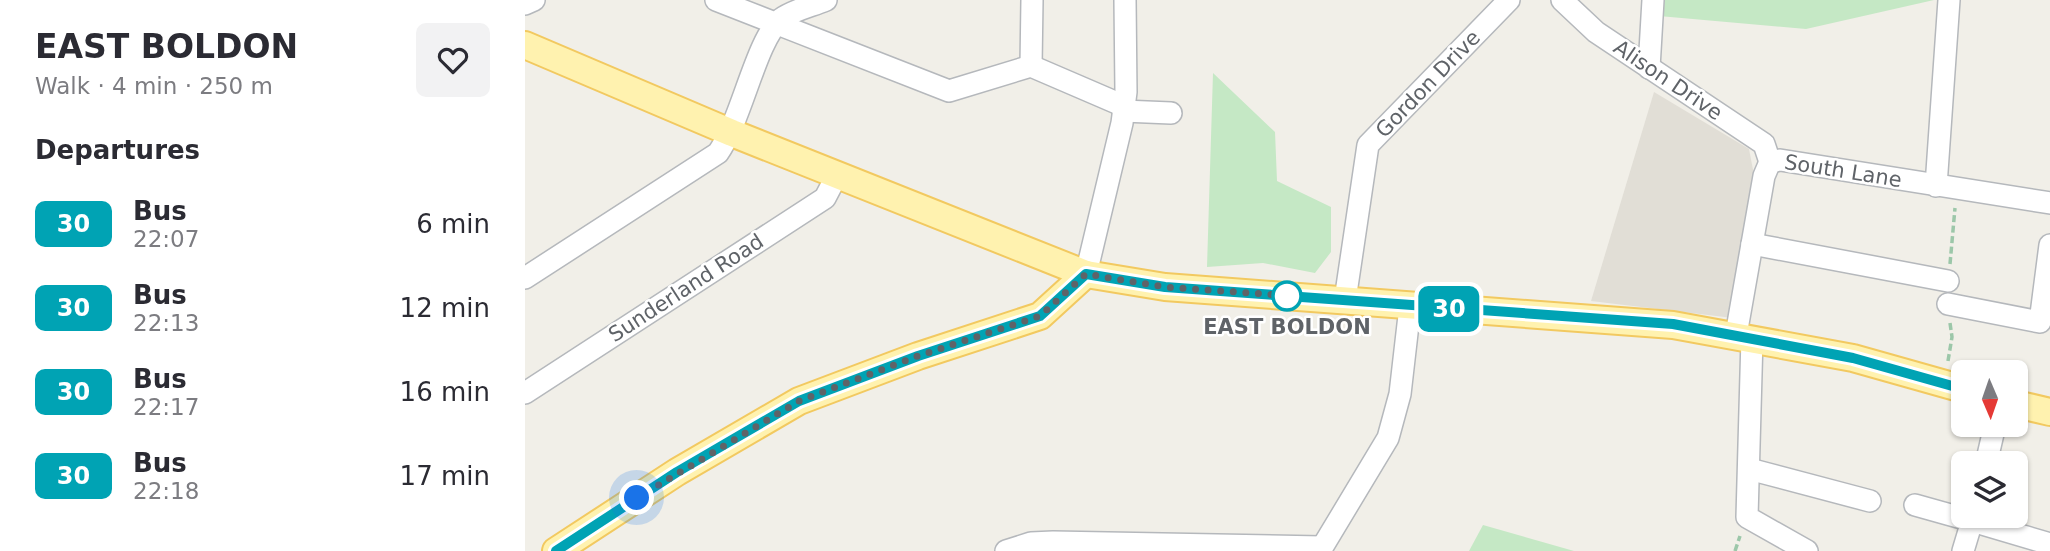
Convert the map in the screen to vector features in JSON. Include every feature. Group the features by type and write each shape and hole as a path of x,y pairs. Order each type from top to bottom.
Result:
{"main road":[{"path":"525,45 837,176 1086,274 1165,287 1410,307 1673,324 1853,358 1951,386"},
{"path":"556,551 677,472 799,401 918,356 1040,316 1086,274"},
{"path":"2028,407 2050,412"}],"street":[{"path":"525,4 534,0"},
{"path":"716,0 949,91 1031,66 1124,109 1171,113"},
{"path":"525,278 718,153 732,133 767,37 776,25 791,14 826,0"},
{"path":"1031,66 1032,0"},
{"path":"1086,274 1124,109 1125,0"},
{"name":"Gordon Drive","path":"1345,300 1368,145 1509,0"},
{"name":"Alison Drive","path":"1562,0 1596,32 1764,144 1770,162"},
{"path":"1649,68 1653,0"},
{"path":"1936,186 1949,0"},
{"name":"South Lane","path":"1807,551 1747,517 1749,469 1744,337 1752,243 1764,176 1770,162 1780,160 2050,203"},
{"name":"Sunderland Road","path":"525,393 825,198 837,176"},
{"path":"1752,243 1948,281"},
{"path":"1948,304 2040,322 2050,245"},
{"path":"1006,551 1031,543 1053,542 1321,549 1388,438 1400,394 1410,307"},
{"path":"1749,469 1870,501"},
{"path":"1915,505 1951,513"},
{"path":"1963,551 1970,528"},
{"path":"1989,528 2011,542 2050,544"}],"shaded area":[{"path":"1654,92 1749,149 1755,180 1733,318 1591,301"}],"green space":[{"path":"1656,0 1934,0 1806,29 1659,16"},
{"path":"1213,73 1275,132 1277,181 1331,207 1331,252 1315,273 1263,263 1207,267"},
{"path":"1483,525 1574,551 1469,551"}],"bus line":[{"name":"30","path":"556,551 677,472 799,401 918,356 1040,316 1086,274 1165,287 1410,307 1673,324 1853,358 1951,386"}],"place":[{"name":"EAST BOLDON","path":"1287,296"}],"route":[{"path":"637,498 799,401 918,356 1040,316 1086,274 1165,287 1294,296 1287,296"}]}
